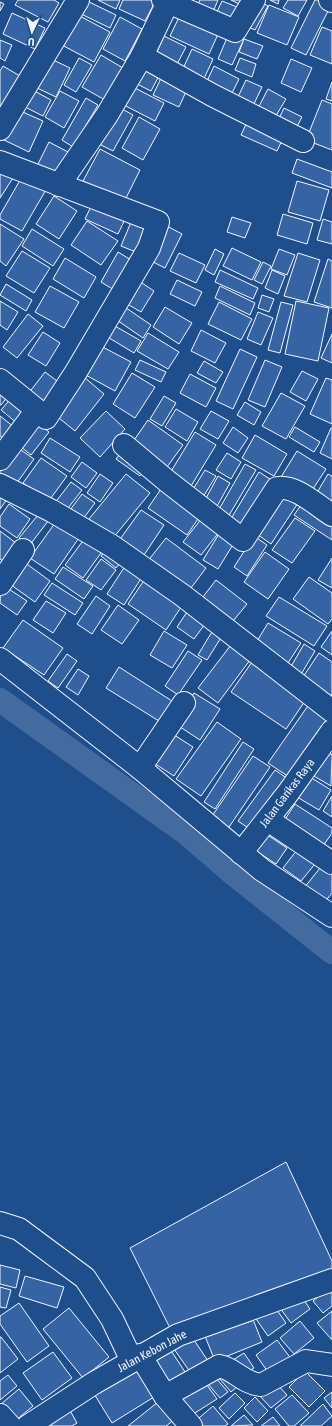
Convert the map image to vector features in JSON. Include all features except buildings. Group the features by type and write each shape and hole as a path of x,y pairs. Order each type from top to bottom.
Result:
{"street":[{"path":"0,129 78,0"},
{"path":"59,185 107,115 142,56 166,1 235,31 254,0"},
{"path":"142,56 212,95 303,141"},
{"path":"0,162 158,222 148,248 76,372 46,418"},
{"path":"0,380 37,410 0,459"},
{"path":"124,445 243,540 277,488 285,487 332,515"},
{"path":"0,485 52,511 112,546 182,595 332,711"},
{"path":"0,584 23,550"},
{"path":"0,659 140,768 240,853 262,870 332,916"},
{"path":"140,768 184,703"},
{"name":"Jalan Garikas Raya","path":"240,853 268,820 332,731"},
{"path":"268,820 332,863"},
{"path":"0,1223 19,1229 85,1278 136,1358 165,1396 191,1426"},
{"name":"Jalan Kebon Jahe","path":"28,1426 94,1383 178,1335 332,1280"},
{"path":"165,1396 219,1366 244,1380 261,1385 306,1361 332,1365"},
{"path":"0,1414 10,1426"}],"waterway":[{"path":"0,700 186,833 230,871 332,952"}]}
